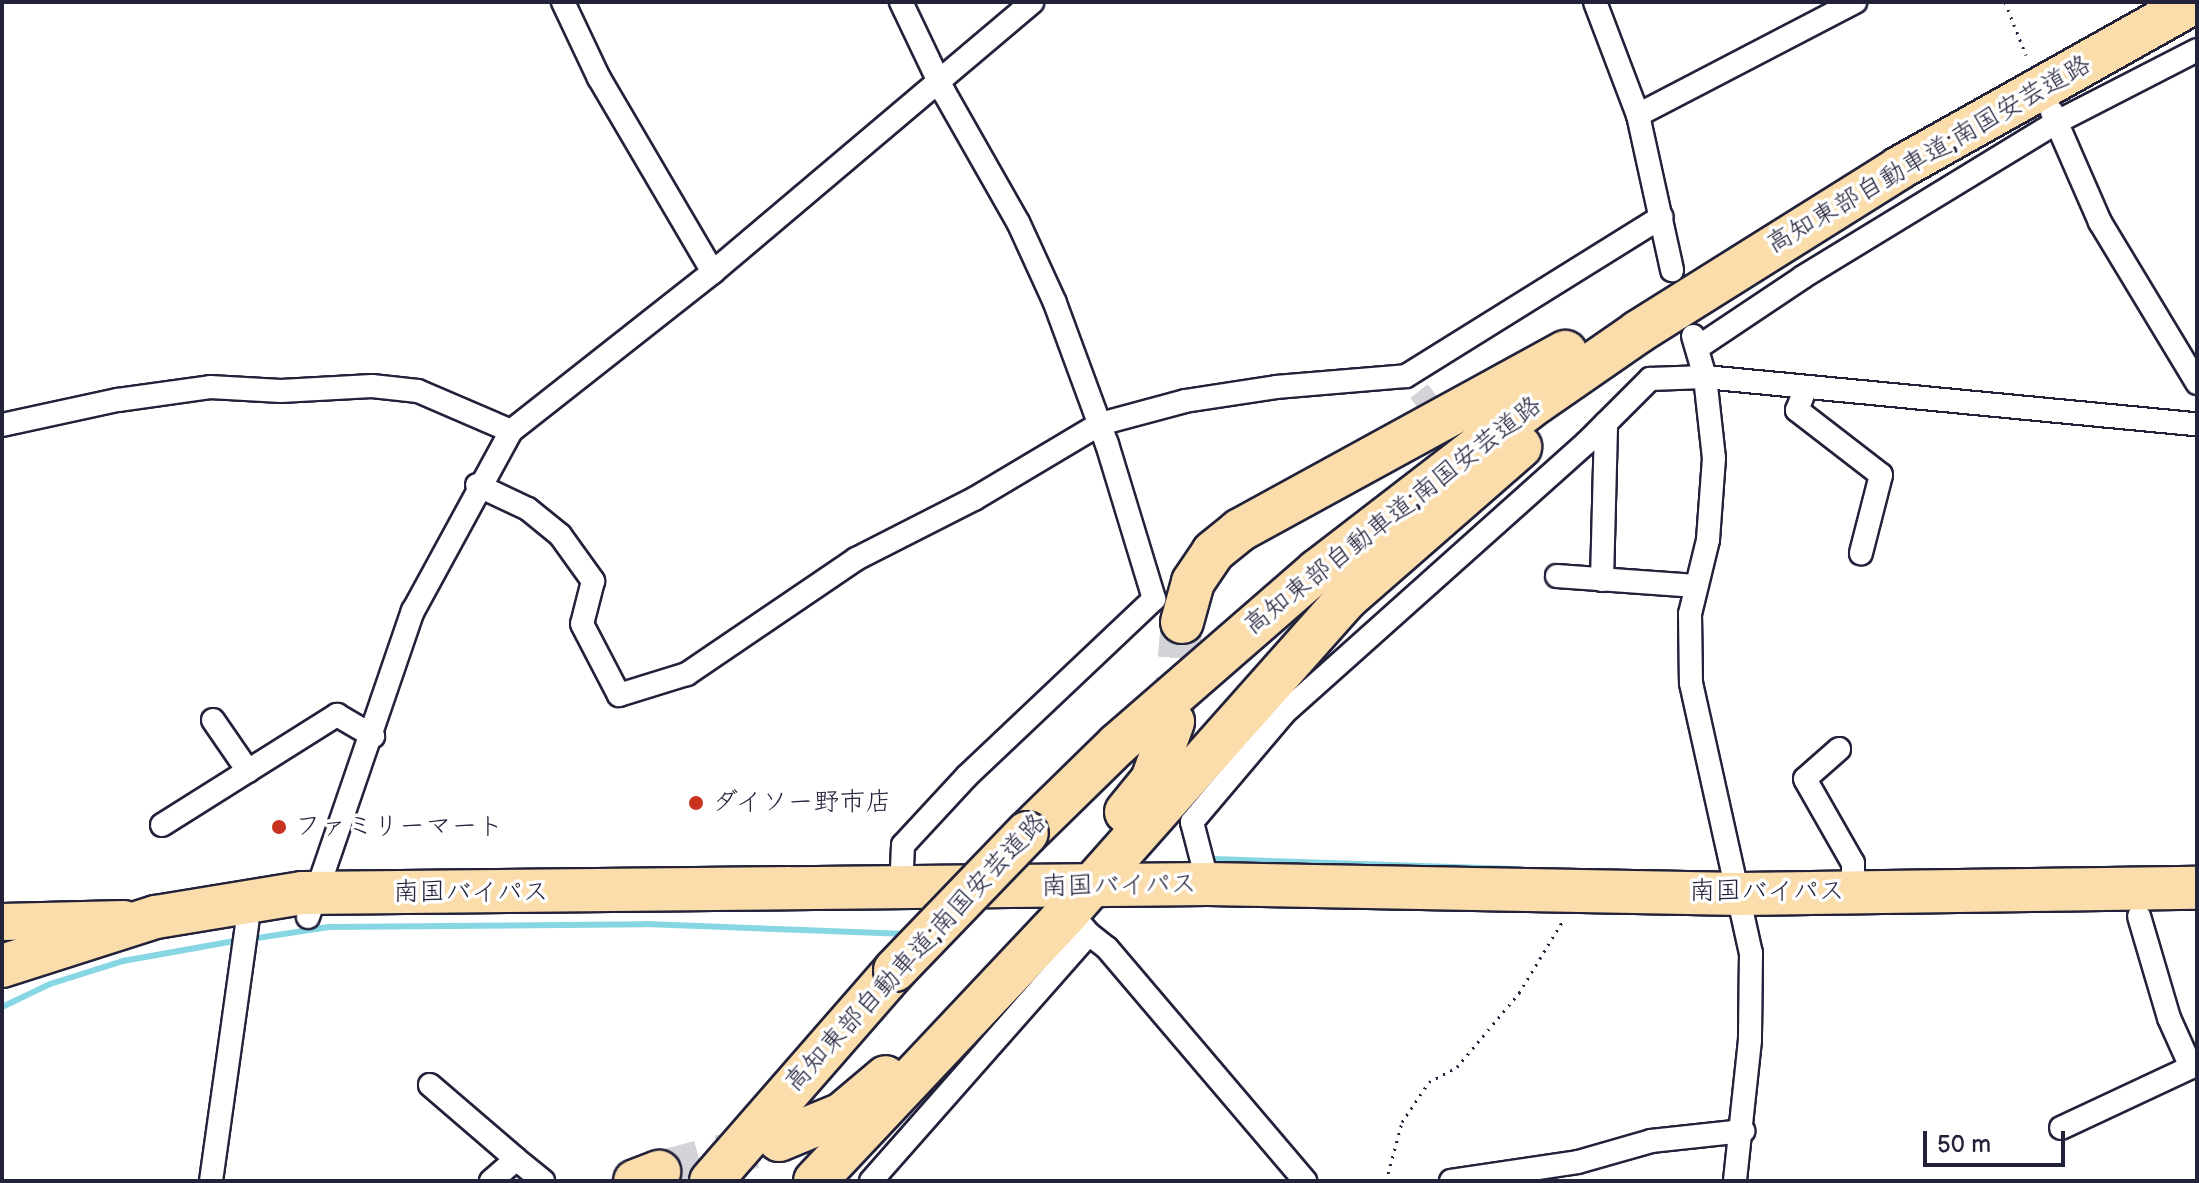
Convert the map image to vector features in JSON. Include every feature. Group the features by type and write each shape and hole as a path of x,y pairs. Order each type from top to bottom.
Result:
{"highway":[{"name":"高知東部自動車道;南国安芸道路","path":"711,1181 895,970 1027,833 1218,655 1428,482 1638,332 1754,258 1899,168 2195,2"},
{"path":"1182,622 1193,582 1213,552 1240,530 1487,397 1796,219 1899,168"},
{"path":"815,1181 1347,598 1450,504 1754,258"},
{"path":"779,1140 842,1114 868,1094 1068,906 1152,780 1173,722"},
{"name":"南国バイパス","path":"2,966 156,917 312,906 901,891 1068,906 1208,884 1853,892 2197,888"},
{"name":"南国バイパス","path":"2,990 169,937 246,937 312,906 453,910 1068,906 1567,914 1740,890 2139,916 2197,915"}],"main road":[{"path":"2,922 156,917"}],"street":[{"path":"563,2 599,78 713,272"},
{"path":"901,2 1018,222 1100,424 1154,599 967,776 903,845 901,891"},
{"path":"312,906 373,736 413,611 477,485 511,431 713,272 939,77 1032,2"},
{"path":"1595,2 1638,115 1672,270"},
{"path":"1638,115 1855,2"},
{"path":"1735,1181 1743,1131 1750,1040 1740,890 1705,766 1688,647 1696,586 1713,502 1705,377 1695,342 2055,117 2197,50"},
{"path":"2055,117 2100,222 2197,383"},
{"path":"477,485 528,509 560,535 593,581 582,624 619,695 687,674 856,559 974,499 1100,424 1185,401 1413,383 1661,217"},
{"path":"1208,884 1192,822 1284,713 1335,662 1606,423 1650,379 1705,377 2197,424"},
{"path":"2,425 118,400 210,387 281,391 372,386 418,391 511,431"},
{"path":"1806,387 1797,410 1881,475 1861,553"},
{"path":"1602,580 1606,423"},
{"path":"1494,490 1509,509"},
{"path":"1557,576 1696,586"},
{"path":"162,825 337,715 373,736"},
{"path":"213,720 248,771"},
{"path":"1839,749 1805,779 1853,863 1853,892"},
{"path":"871,1181 1068,906 1305,1181"},
{"path":"2061,1128 2194,1070 2169,1018 2139,916"},
{"path":"211,1181 246,937"},
{"path":"430,1085 543,1181"},
{"path":"1451,1181 1578,1162 1651,1141 1743,1131"},
{"path":"491,1181 516,1159"}],"path":[{"path":"2005,2 2026,55"},
{"path":"1386,1181 1402,1122 1429,1082 1457,1067 1519,993 1567,914"}],"waterway":[{"path":"1213,859 1521,869"},
{"path":"251,939 329,927 645,924 907,934"},
{"path":"2,1007 50,984 123,961 240,940"}],"tunnel":[{"path":"1419,391 1445,425"},
{"path":"1173,721 1182,622"},
{"path":"659,1172 754,1147"}],"place":[{"name":"ダイソー野市店","path":"696,803"},
{"name":"ファミリーマート","path":"279,827"}]}
